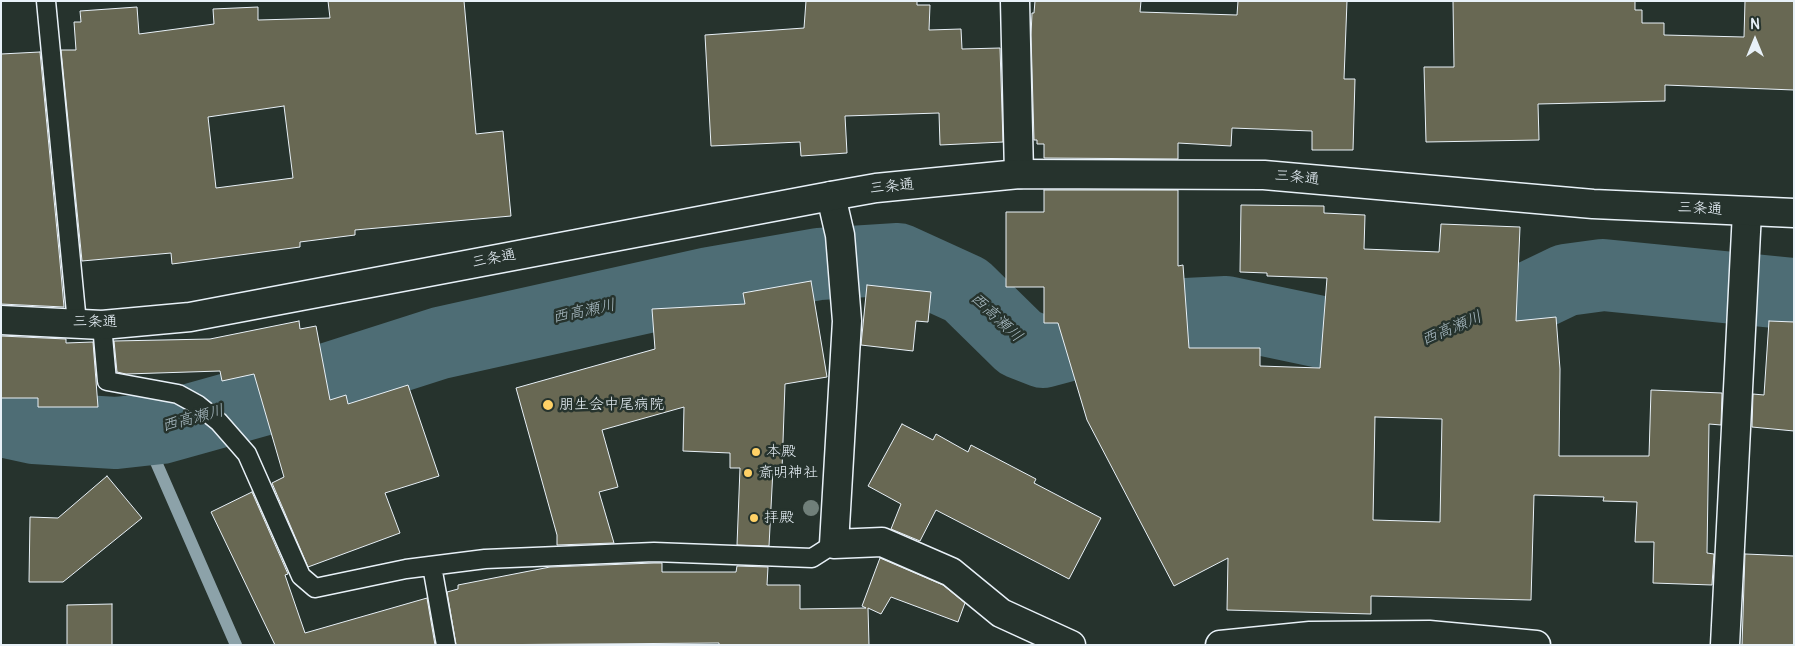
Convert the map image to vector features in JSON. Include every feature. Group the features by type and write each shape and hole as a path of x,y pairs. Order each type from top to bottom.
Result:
{"main road":[{"path":"1015,1 1019,174"},
{"name":"三条通","path":"1,320 90,324 190,317 876,188 1019,174 1264,175 1593,204 1794,213"},
{"path":"831,196 840,235 845,277 847,321 834,544 882,542 951,572 1001,613 1072,645"},
{"path":"1725,645 1747,212"},
{"path":"1220,645 1310,636 1429,635 1536,645"}],"lane":[{"path":"46,1 90,324 107,381 178,394 198,404 219,422 247,454 301,576 315,588 432,566 485,559 654,552 812,558 834,544"},
{"path":"432,566 446,645"}],"building":[{"path":"328,1 464,1 476,134 503,131 511,216 355,230 355,235 300,242 300,247 172,264 171,253 82,261 61,50 76,50 74,22 81,22 80,11 137,7 139,34 214,24 213,9 258,7 258,20 330,18","holes":["284,106 293,178 216,188 208,117"]},
{"path":"806,1 917,1 917,5 930,5 929,30 961,29 962,49 1000,48 1003,142 940,145 939,113 845,116 847,153 801,156 800,142 711,146 705,35 804,28"},
{"path":"1035,1 1141,1 1140,12 1237,15 1238,1 1347,1 1344,79 1355,79 1353,150 1312,150 1312,131 1232,128 1231,146 1178,143 1178,159 1044,158 1044,144 1037,144 1037,140 1034,140 1031,35 1032,13 1034,13"},
{"path":"1453,1 1635,1 1635,10 1642,10 1642,23 1664,23 1664,35 1744,37 1745,1 1794,1 1794,90 1665,85 1665,101 1538,104 1539,140 1426,142 1424,67 1454,67"},
{"path":"40,52 64,307 1,304 1,54"},
{"path":"1044,190 1178,190 1178,266 1183,265 1189,348 1260,348 1260,366 1320,368 1327,278 1267,276 1267,273 1240,272 1241,205 1324,206 1324,213 1365,215 1364,249 1439,252 1441,224 1520,227 1516,321 1556,317 1560,369 1559,456 1649,456 1651,390 1722,393 1721,425 1709,424 1707,553 1714,554 1712,585 1653,583 1654,542 1635,542 1637,502 1603,501 1604,497 1534,495 1531,600 1371,596 1371,614 1227,610 1228,558 1174,586 1087,420 1058,323 1044,323 1044,287 1006,287 1006,212 1044,212","holes":["1375,417 1442,419 1440,522 1373,520"]},
{"path":"811,281 827,377 785,384 782,470 773,469 769,546 737,545 740,468 730,468 730,453 683,451 684,407 602,430 618,487 599,492 614,543 557,545 557,535 516,388 655,349 652,309 745,304 743,293"},
{"path":"867,285 931,292 928,322 916,321 913,351 861,345"},
{"path":"299,321 300,329 316,326 330,400 346,395 348,404 408,385 439,476 385,493 400,533 308,567 272,483 284,477 254,374 222,381 220,371 126,374 117,372 114,341 210,339"},
{"path":"1769,321 1794,322 1794,431 1752,427 1753,394 1764,395"},
{"path":"1,336 66,339 66,343 93,342 98,407 38,407 38,398 1,398"},
{"path":"902,424 933,440 936,434 968,452 971,445 1036,479 1034,483 1101,518 1069,579 936,510 920,541 891,529 901,504 868,486"},
{"path":"107,476 142,518 63,582 29,582 30,517 58,518"},
{"path":"252,492 288,574 285,575 305,633 427,598 435,645 275,645 211,512"},
{"path":"1745,554 1794,556 1794,645 1742,645"},
{"path":"880,558 943,585 965,603 958,622 891,597 881,614 868,608 869,645 719,645 719,643 456,645 447,592 458,589 458,585 550,567 662,563 662,572 736,572 737,566 768,567 767,585 800,585 800,609 866,608 862,606"},
{"path":"112,604 112,645 67,645 67,605"}],"waterway":[{"name":"西高瀬川","path":"1,421 34,428 116,433 161,428 265,399 440,343 710,283 819,264 898,259 966,290 1020,343 1043,352 1186,314 1226,312 1383,345 1413,345 1514,305 1566,280 1603,275 1794,294"},
{"name":"西高瀬川","path":"142,430 236,645"}],"place":[{"name":"朋生会中尾病院","path":"548,405"},
{"name":"本殿","path":"756,452"},
{"name":"斎明神社","path":"748,473"},
{"name":"拝殿","path":"754,518"}]}
